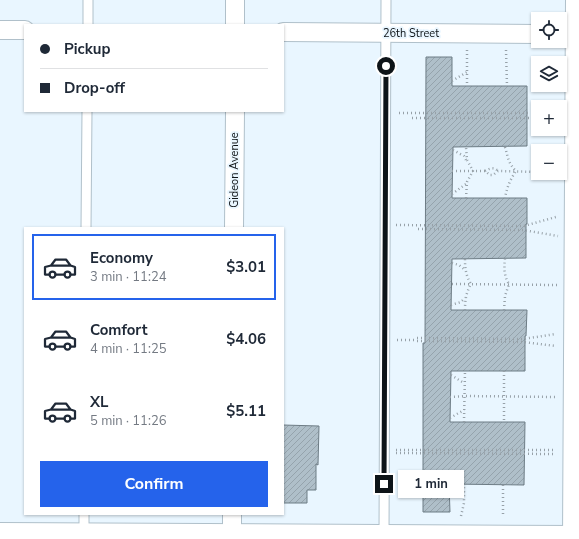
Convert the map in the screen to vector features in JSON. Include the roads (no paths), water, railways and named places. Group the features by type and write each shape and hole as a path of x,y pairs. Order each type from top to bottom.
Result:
{"street":[{"path":"235,0 235,24"},
{"path":"0,534 84,529 232,537 574,538 576,485 576,367 568,34 575,0"},
{"path":"0,30 24,30"},
{"name":"26th Street","path":"284,32 531,34"},
{"name":"Gideon Avenue","path":"234,227 235,112"},
{"path":"232,515 232,537"}],"lane":[{"path":"88,0 88,24"},
{"path":"384,538 386,0"},
{"path":"86,227 87,112"}]}
